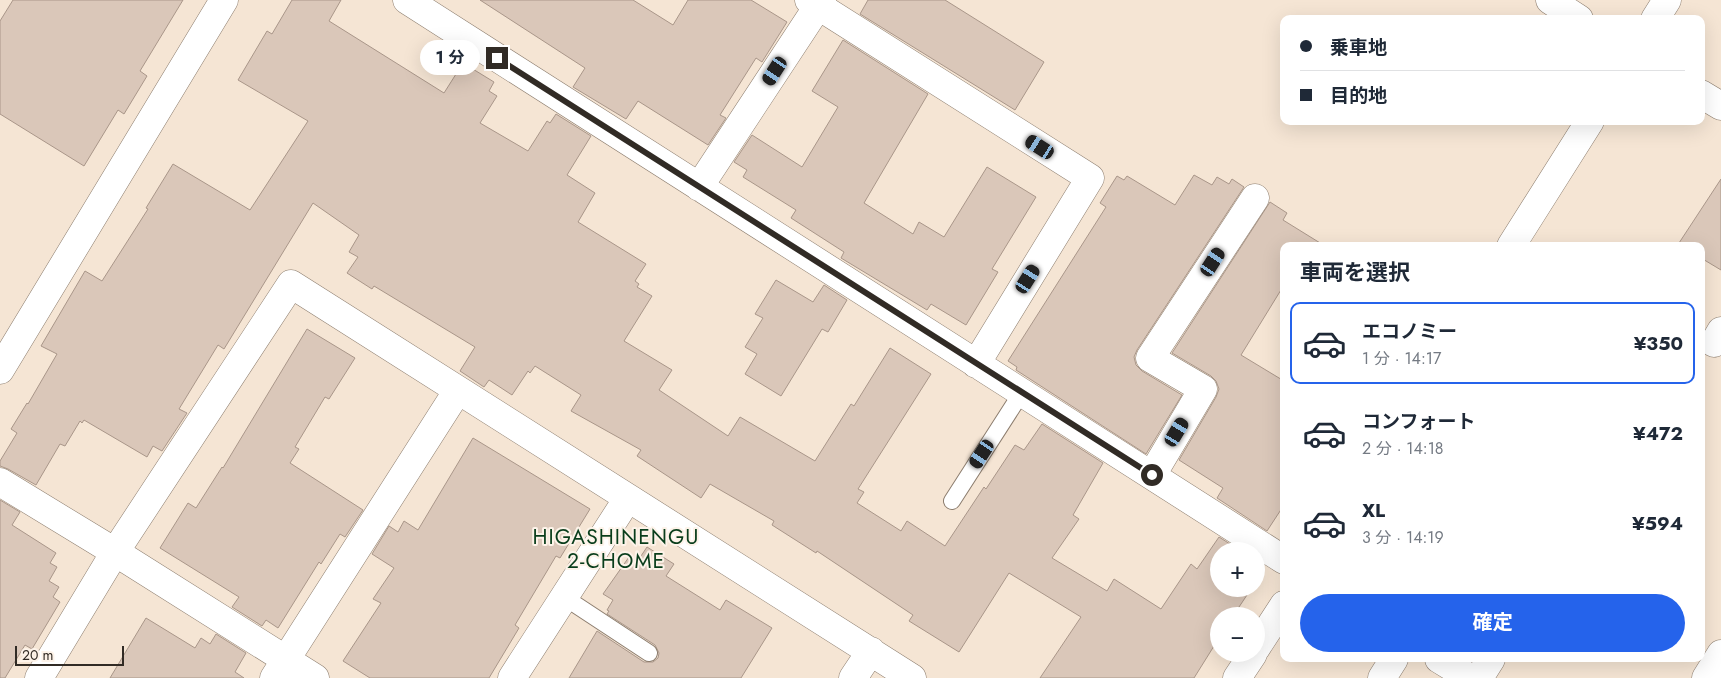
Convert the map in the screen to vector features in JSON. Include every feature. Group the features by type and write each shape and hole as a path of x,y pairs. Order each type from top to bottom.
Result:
{"street":[{"path":"0,370 224,0"},
{"path":"407,0 1280,557"},
{"path":"1550,0 1573,15"},
{"path":"1658,15 1667,0"},
{"path":"699,187 817,2 958,95 1090,178 976,364"},
{"path":"1705,96 1721,106"},
{"path":"1514,242 1587,125"},
{"path":"1152,475 1203,389 1150,358 1255,198"},
{"path":"39,678 115,552 290,284 912,678"},
{"path":"280,669 458,390"},
{"path":"0,482 115,552 280,669 315,678"},
{"path":"512,678 628,498"},
{"path":"1265,634 1280,611"},
{"path":"853,678 870,651"},
{"path":"1706,678 1721,654"},
{"path":"1237,678 1248,662"},
{"path":"1382,678 1392,662"},
{"path":"1444,662 1470,678"},
{"path":"1479,678 1490,662"}],"lane":[{"path":"952,501 1022,392"},
{"path":"564,597 649,653"}],"building":[{"path":"13,0 183,0 140,71 147,76 124,114 118,110 84,166 0,114 0,21"},
{"path":"292,0 341,0 329,21 444,93 463,63 494,82 489,91 497,96 480,123 528,151 547,121 550,123 556,114 591,136 567,175 595,193 578,222 646,264 635,281 639,284 637,287 652,296 624,341 672,370 659,390 728,436 740,417 815,461 851,404 854,406 890,348 931,374 858,489 864,492 857,503 901,531 907,521 945,546 984,487 986,489 1015,445 1024,450 1042,424 1103,463 1073,515 1079,519 1052,558 1107,591 1114,579 1161,609 1191,564 1197,569 1210,550 1210,597 1246,597 1239,607 1210,607 1210,652 1194,678 1040,678 1081,617 1009,573 959,652 909,621 913,615 817,551 816,553 772,525 774,521 710,484 701,498 637,456 641,450 571,411 581,395 535,366 530,373 528,371 512,395 489,380 484,387 460,371 475,347 374,286 372,289 347,273 358,257 349,252 359,235 313,203 224,349 218,345 179,409 187,413 162,451 153,446 147,457 84,420 82,423 80,421 65,446 60,444 36,485 0,466 0,461 17,433 11,429 57,354 41,346 85,271 102,281 148,209 146,208 173,164 250,210 308,121 238,80 267,31 272,34"},
{"path":"480,0 633,0 673,25 688,0 751,0 787,22 762,62 756,58 720,115 726,118 708,145 638,101 626,119 573,87 585,68"},
{"path":"868,0 945,0 1044,62 1015,110 860,14"},
{"path":"843,40 928,94 864,203 913,234 919,222 944,237 987,167 1036,197 992,269 998,272 966,325 931,304 927,310 841,258 844,252 791,218 796,210 743,177 747,170 734,162 752,135 802,167 838,107 812,91"},
{"path":"1194,175 1212,185 1217,177 1229,184 1232,179 1244,187 1134,357 1136,365 1142,371 1182,395 1146,454 1016,370 1017,367 1008,361 1106,207 1100,203 1117,176 1124,180 1127,176 1175,205"},
{"path":"1721,179 1721,270 1705,260 1705,242 1680,242"},
{"path":"1270,202 1287,213 1283,220 1319,242 1280,242 1280,292 1241,355 1280,379 1280,511 1267,531 1217,498 1223,488 1179,460 1219,389 1216,381 1211,376 1172,353"},
{"path":"776,280 813,302 824,285 847,300 828,332 822,329 781,396 745,374 757,354 745,347 763,318 755,314"},
{"path":"307,329 355,358 329,399 325,397 295,447 299,449 290,463 363,510 345,537 340,534 321,564 319,562 278,628 266,620 262,626 232,607 239,597 160,548 188,503 196,508 223,468"},
{"path":"473,438 590,509 560,558 556,556 515,625 519,628 489,678 370,678 343,661 381,603 373,599 394,568 372,554 389,526 398,532 404,521 418,530"},
{"path":"0,500 20,512 12,525 56,553 50,563 57,567 49,581 59,587 53,597 60,602 32,649 25,645 5,678 0,678"},
{"path":"1219,537 1227,542 1216,542"},
{"path":"647,547 674,564 666,576 720,610 726,600 772,628 741,678 569,678 597,631 644,662 653,662 658,658 659,653 655,645 607,614 609,611 607,610 613,600 603,594 629,557 637,562"},
{"path":"146,618 195,648 201,638 210,644 216,634 246,653 235,672 244,678 110,678"}],"district":[{"name":"HIGASHINENGU 2-CHOME","path":"616,549"}],"route":[{"path":"497,58 1152,475"}]}
